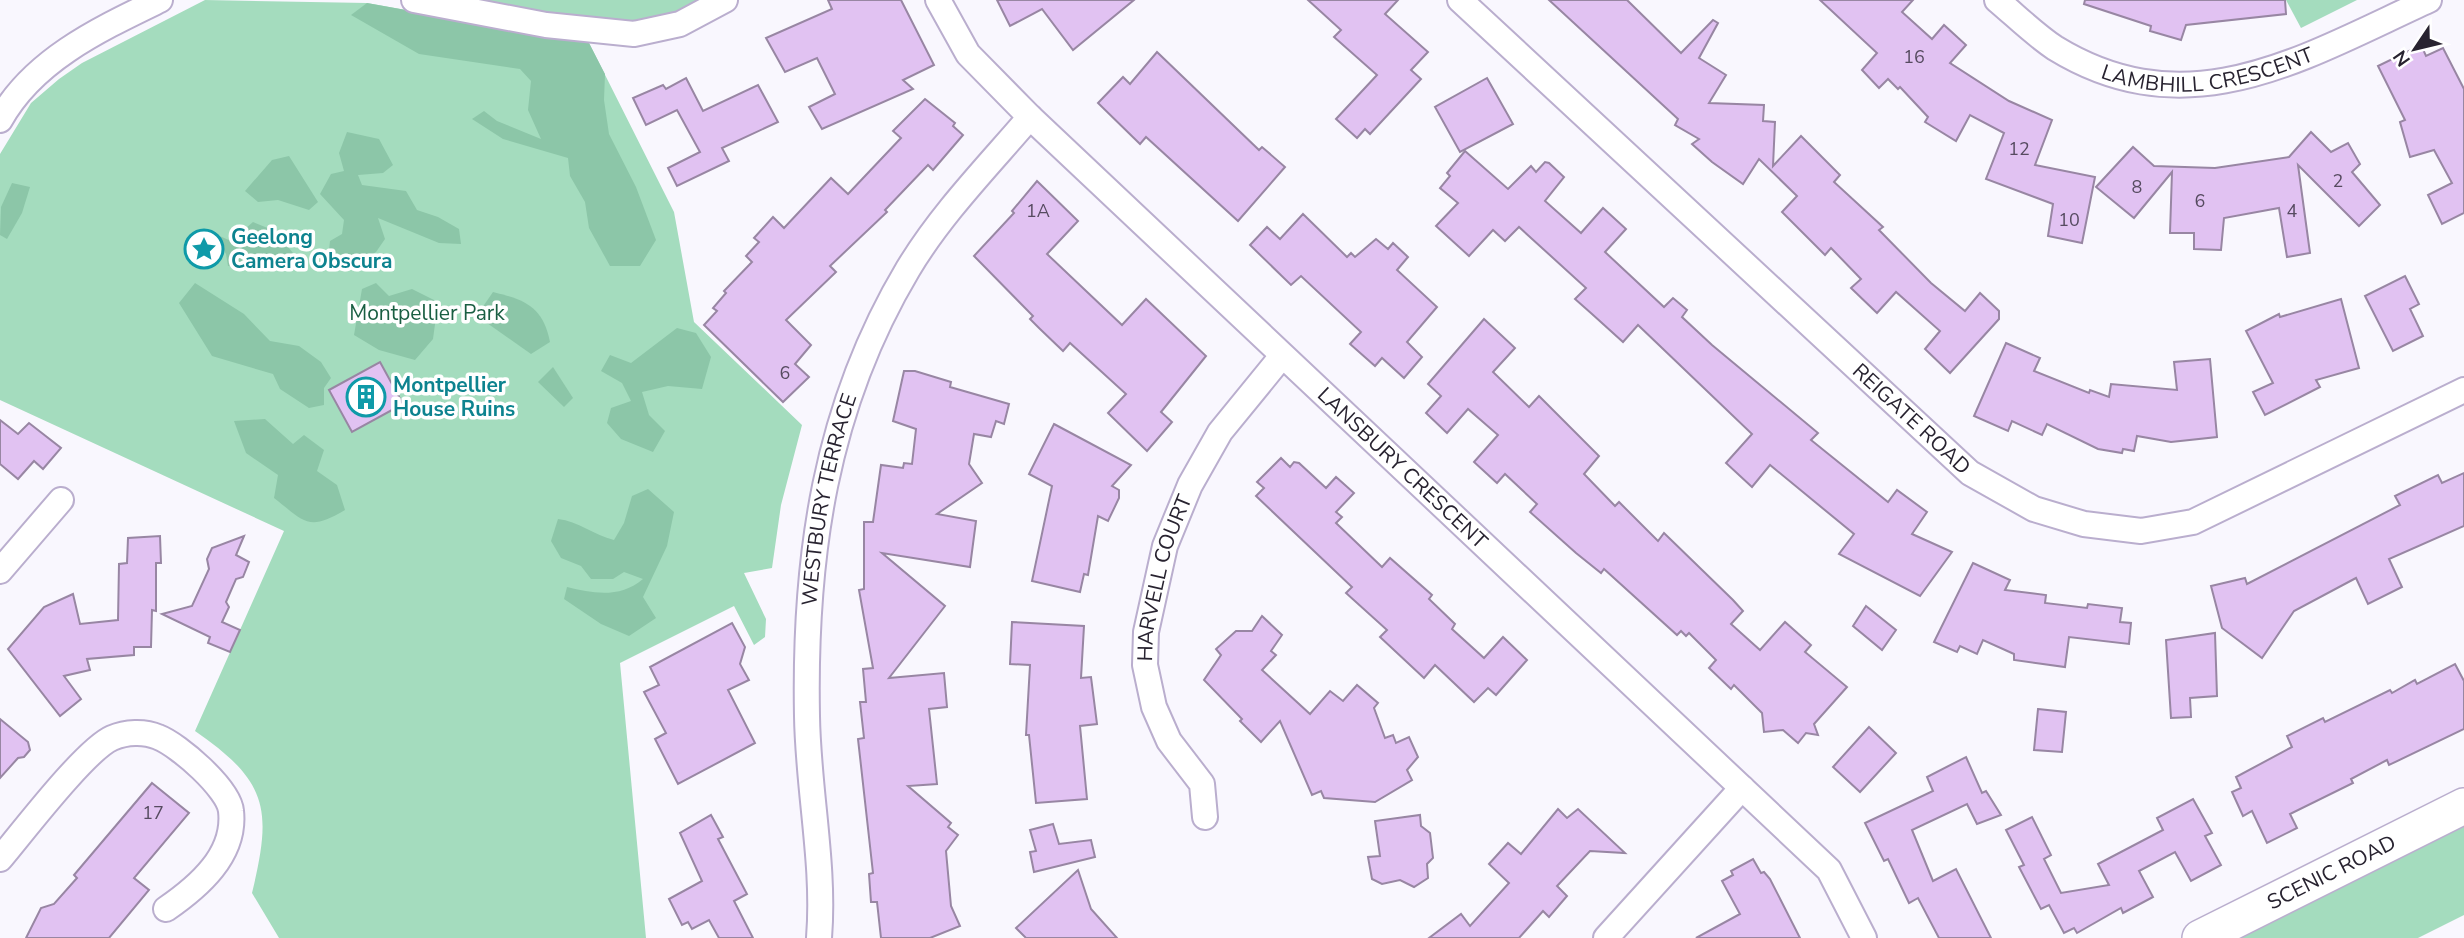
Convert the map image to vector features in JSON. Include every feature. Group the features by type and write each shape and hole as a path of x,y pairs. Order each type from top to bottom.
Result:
{"main road":[{"name":"SCENIC ROAD","path":"2200,938 2464,806"}],"street":[{"path":"0,120 8,105 34,76 64,51 160,0"},
{"path":"414,0 546,25 634,34 680,24 725,0"},
{"name":"LANSBURY CRESCENT","path":"938,0 968,54 1030,117 1829,870 1864,938"},
{"name":"REIGATE ROAD","path":"1460,0 1970,473 2034,509 2084,524 2141,531 2193,523 2464,390"},
{"name":"LAMBHILL CRESCENT","path":"1997,0 2037,35 2080,60 2119,75 2168,86 2208,84 2257,75 2429,0"},
{"name":"WESTBURY TERRACE","path":"819,938 807,719 807,654 811,559 825,476 869,340 909,268 944,217 1030,117"},
{"name":"HARVELL COURT","path":"1205,817 1202,784 1170,741 1154,707 1145,665 1146,632 1165,546 1190,485 1220,432 1282,356"},
{"path":"0,571 61,500"},
{"path":"0,859 98,747 122,734 144,733 158,737 220,786 231,812 224,847 211,872 166,909"},
{"path":"1606,938 1742,788"}],"green space":[{"name":"Montpellier Park","path":"205,0 367,3 589,43 674,212 694,322 802,425 781,505 772,568 744,573 766,619 765,637 754,645 734,606 620,663 646,938 279,938 252,893 262,840 259,800 251,783 238,766 195,731 284,531 0,400 0,154 31,103 59,79 82,63"},
{"path":"457,0 703,0 674,15 622,26"},
{"path":"2286,0 2357,0 2301,28"},
{"path":"367,3 589,43 605,74 604,100 609,134 636,187 656,240 640,266 610,266 589,228 585,202 570,176 568,158 503,139 472,119 484,111 497,121 541,139 528,110 531,81 520,69 419,54 351,15"},
{"path":"347,132 379,139 393,165 383,173 358,175 362,185 406,191 417,210 438,217 459,229 461,244 439,243 378,218 385,239 376,252 360,262 329,250 330,241 342,234 344,220 320,194 331,174 344,171 339,153"},
{"path":"289,156 318,202 309,210 278,200 258,202 245,191 272,160"},
{"path":"12,183 30,187 22,213 7,239 0,235 1,207"},
{"path":"253,222 275,231 293,253 276,260 260,257 250,267 228,266 226,254 215,234 231,241"},
{"path":"195,283 244,314 270,341 299,346 321,362 331,378 324,388 324,405 309,408 280,389 273,374 212,356 179,303"},
{"path":"376,283 389,296 412,289 438,302 433,339 415,360 379,350 354,335 362,289"},
{"path":"493,292 524,302 538,313 550,342 531,354 487,323 482,308"},
{"path":"677,328 696,333 711,357 702,389 668,386 642,392 649,415 665,431 653,452 621,439 607,423 611,408 631,401 622,383 601,371 610,355 631,363"},
{"path":"553,367 573,398 564,407 538,382"},
{"path":"265,419 293,444 304,435 324,450 317,471 337,485 345,510 323,521 307,521 274,498 278,475 246,453 234,421"},
{"path":"648,489 674,512 667,546 643,597 656,618 629,636 601,624 564,599 567,587 607,593 626,589 643,579 624,572 613,579 591,579 581,566 561,558 551,541 558,519 572,522 614,540 624,523 632,496"},
{"path":"2464,826 2464,915 2418,938 2241,938"}],"building":[{"path":"828,0 901,0 934,65 903,80 913,89 822,129 809,107 835,94 817,58 785,72 766,38 832,9"},
{"path":"997,0 1134,0 1073,50 1042,9 1010,26"},
{"path":"1308,0 1398,0 1385,14 1428,52 1411,70 1421,79 1370,134 1365,129 1357,138 1336,119 1377,75 1334,37 1341,30"},
{"path":"1549,0 1627,0 1681,53 1713,20 1718,23 1699,58 1726,75 1709,103 1764,105 1763,121 1775,122 1773,166 1801,136 1840,175 1834,182 1883,227 1879,230 1931,283 1965,311 1980,293 1999,311 1999,319 1950,373 1925,349 1940,331 1896,292 1877,313 1851,288 1861,279 1831,248 1825,255 1782,212 1797,196 1759,159 1743,184 1712,162 1692,144 1699,139 1675,125 1678,119"},
{"path":"1820,0 1913,0 1902,12 1932,39 1944,25 1966,45 1950,63 2009,101 2052,120 2035,165 2095,177 2082,243 2048,236 2053,204 1986,179 2004,133 1970,115 1956,141 1925,122 1928,117 1900,87 1898,89 1888,79 1879,88 1862,70 1877,53"},
{"path":"2085,0 2285,0 2286,14 2186,25 2181,40 2150,31 2151,26 2084,4"},
{"path":"2421,45 2426,56 2443,48 2464,89 2464,213 2442,224 2428,195 2452,183 2434,150 2410,157 2400,122 2405,120 2378,66"},
{"path":"1157,52 1259,150 1262,147 1285,167 1238,221 1146,137 1140,144 1098,103 1123,77 1130,84"},
{"path":"686,78 703,111 758,85 778,122 722,148 729,161 677,186 668,168 700,152 677,110 646,125 633,98 663,85 666,89"},
{"path":"1487,78 1513,124 1460,152 1435,107"},
{"path":"925,99 955,123 953,126 963,135 933,170 928,165 885,210 887,212 830,266 836,272 786,320 811,345 795,364 809,377 783,402 704,325 717,311 713,308 726,293 724,291 752,262 746,256 759,242 754,238 773,217 784,228 831,178 848,194 901,138 893,131"},
{"path":"2311,132 2331,152 2348,143 2360,164 2352,172 2380,205 2359,226 2298,165 2310,253 2287,257 2279,208 2224,218 2221,250 2194,249 2194,233 2170,233 2172,172 2134,218 2096,187 2133,147 2154,166 2215,168 2289,157"},
{"path":"1465,151 1508,189 1531,166 1536,172 1545,162 1549,163 1564,177 1545,201 1581,233 1603,208 1626,229 1605,252 1664,307 1673,298 1687,310 1682,317 1818,433 1811,440 1888,502 1897,490 1927,512 1912,534 1952,552 1920,596 1839,554 1854,534 1770,465 1752,487 1726,463 1752,434 1638,325 1623,342 1575,299 1586,288 1519,227 1505,241 1493,230 1469,256 1436,226 1458,203 1440,188 1450,176 1447,173"},
{"path":"1037,181 1078,221 1047,254 1122,325 1146,299 1206,356 1161,412 1172,422 1147,451 1108,413 1126,394 1070,343 1063,351 1030,319 1033,316 974,256 1014,213 1012,211"},
{"path":"1303,214 1347,257 1351,253 1355,257 1376,239 1388,249 1393,243 1408,257 1397,270 1437,307 1407,342 1422,357 1404,378 1382,358 1375,366 1350,344 1361,332 1301,276 1291,285 1250,245 1267,227 1280,239"},
{"path":"2405,276 2419,304 2410,309 2423,336 2393,351 2365,296"},
{"path":"2341,299 2359,368 2316,380 2320,387 2265,415 2253,392 2273,383 2246,331 2279,314 2280,317"},
{"path":"1484,319 1515,348 1493,372 1529,407 1539,396 1599,456 1584,474 1615,506 1619,502 1658,541 1664,533 1733,600 1743,611 1731,624 1760,650 1785,622 1811,645 1805,652 1847,687 1814,724 1818,735 1806,733 1798,743 1783,730 1764,732 1762,713 1734,685 1731,689 1709,668 1716,660 1689,633 1686,636 1681,631 1677,635 1604,569 1601,573 1576,553 1530,512 1537,504 1505,474 1497,483 1474,462 1498,435 1468,409 1447,433 1426,413 1441,396 1428,384"},
{"path":"2006,343 2040,358 2034,371 2089,393 2090,390 2109,397 2111,384 2177,390 2174,362 2210,359 2217,437 2171,442 2137,436 2134,451 2123,449 2122,453 2098,449 2047,424 2042,435 2012,421 2008,431 1974,416"},
{"name":"Montpellier House Ruins","path":"380,362 403,404 352,432 329,390"},
{"path":"904,371 915,371 951,382 950,387 1009,404 1004,424 996,421 991,437 974,434 969,464 982,483 937,514 976,521 970,567 882,553 945,606 889,678 944,673 947,707 929,709 937,784 908,786 951,823 948,827 958,835 946,851 951,906 960,926 930,938 881,938 877,902 871,902 869,874 873,873 858,739 864,738 860,702 866,702 863,669 873,668 859,590 864,589 864,522 873,522 881,465 903,468 904,463 912,464 916,429 893,421"},
{"path":"0,420 18,434 29,423 61,448 43,469 34,461 18,479 0,464"},
{"path":"1054,424 1131,465 1112,486 1119,490 1119,498 1108,521 1098,516 1088,575 1084,574 1080,592 1032,581 1052,486 1029,474"},
{"path":"1281,458 1290,467 1294,462 1299,463 1326,488 1336,477 1354,493 1336,512 1342,517 1336,523 1382,567 1390,558 1432,595 1429,599 1455,624 1452,629 1484,658 1503,637 1527,660 1496,695 1488,688 1474,702 1435,665 1424,678 1380,637 1387,630 1346,593 1352,587 1256,496 1264,488 1257,482"},
{"path":"2464,473 2464,526 2389,559 2402,587 2368,604 2356,578 2294,611 2262,658 2222,628 2211,586 2245,578 2247,584 2400,505 2395,496 2438,475 2442,483"},
{"path":"160,536 161,563 156,563 156,611 152,610 151,647 134,647 134,655 87,659 90,670 64,676 81,699 60,716 8,649 44,607 73,594 80,624 118,620 119,564 127,563 128,538"},
{"path":"244,536 236,555 249,562 243,577 236,579 226,602 229,607 222,622 240,630 230,652 208,643 210,637 162,614 192,606 209,569 207,559 212,548"},
{"path":"1973,563 2010,580 2005,590 2046,595 2045,603 2087,608 2088,604 2122,608 2120,622 2131,623 2129,644 2069,637 2065,667 2014,660 2014,654 1983,640 1977,654 1960,646 1957,652 1934,642"},
{"path":"1866,606 1896,630 1882,650 1853,626"},
{"path":"1262,616 1282,635 1271,651 1276,655 1262,670 1310,714 1330,691 1343,701 1357,685 1378,703 1374,708 1385,738 1393,735 1396,743 1409,737 1418,757 1407,770 1412,780 1375,802 1324,798 1321,791 1312,795 1280,721 1261,742 1240,721 1242,719 1204,680 1221,655 1216,649 1236,631 1252,631"},
{"path":"1012,622 1084,626 1081,678 1091,677 1097,724 1080,726 1087,799 1036,803 1029,735 1026,735 1030,665 1010,664"},
{"path":"732,623 745,647 740,664 749,680 728,690 755,743 678,784 655,739 666,733 644,692 659,685 650,667"},
{"path":"2215,633 2217,696 2190,698 2191,717 2171,718 2166,640"},
{"path":"2455,664 2464,681 2464,729 2389,765 2387,760 2351,779 2353,783 2290,814 2297,828 2267,843 2252,811 2243,816 2232,792 2241,788 2236,777 2292,747 2287,736 2323,718 2325,722 2390,690 2392,693 2415,680 2417,684"},
{"path":"2038,709 2066,712 2062,752 2034,750"},
{"path":"0,719 28,742 30,750 24,757 18,758 0,778"},
{"path":"1869,727 1896,753 1860,792 1833,767"},
{"path":"1966,757 1982,793 1986,791 2001,815 1977,824 1967,804 1912,830 1933,881 1956,869 1991,938 1939,938 1918,898 1909,903 1888,859 1884,861 1865,823 1933,791 1927,777"},
{"path":"152,783 189,813 134,878 149,890 109,938 26,938 41,908 54,904 77,878 74,875"},
{"path":"2193,799 2212,833 2205,836 2221,865 2191,881 2175,852 2139,871 2153,897 2123,913 2121,908 2077,933 2074,928 2064,933 2049,905 2041,909 2019,867 2024,865 2006,830 2032,817 2051,855 2044,859 2061,893 2109,885 2098,864 2163,830 2157,818"},
{"path":"1558,809 1567,818 1578,809 1625,853 1590,851 1557,886 1567,896 1549,917 1543,911 1519,938 1429,938 1461,914 1470,926 1509,883 1489,864 1508,843 1521,854"},
{"path":"711,815 723,837 718,839 747,894 734,901 753,938 719,938 709,920 692,929 688,922 682,925 669,899 702,881 680,833"},
{"path":"1420,815 1421,826 1430,833 1433,858 1427,864 1428,878 1414,887 1400,880 1382,884 1372,879 1368,857 1380,856 1375,821"},
{"path":"1053,824 1059,844 1091,840 1095,857 1034,872 1030,852 1036,851 1030,830"},
{"path":"1753,859 1761,873 1764,872 1770,879 1800,938 1696,938 1740,914 1722,881 1733,875 1731,871"},
{"path":"1078,870 1091,909 1117,938 1026,938 1016,928"}],"place":[{"name":"Geelong Camera Obscura","path":"204,249"},
{"name":"Montpellier House Ruins","path":"366,397"}]}
